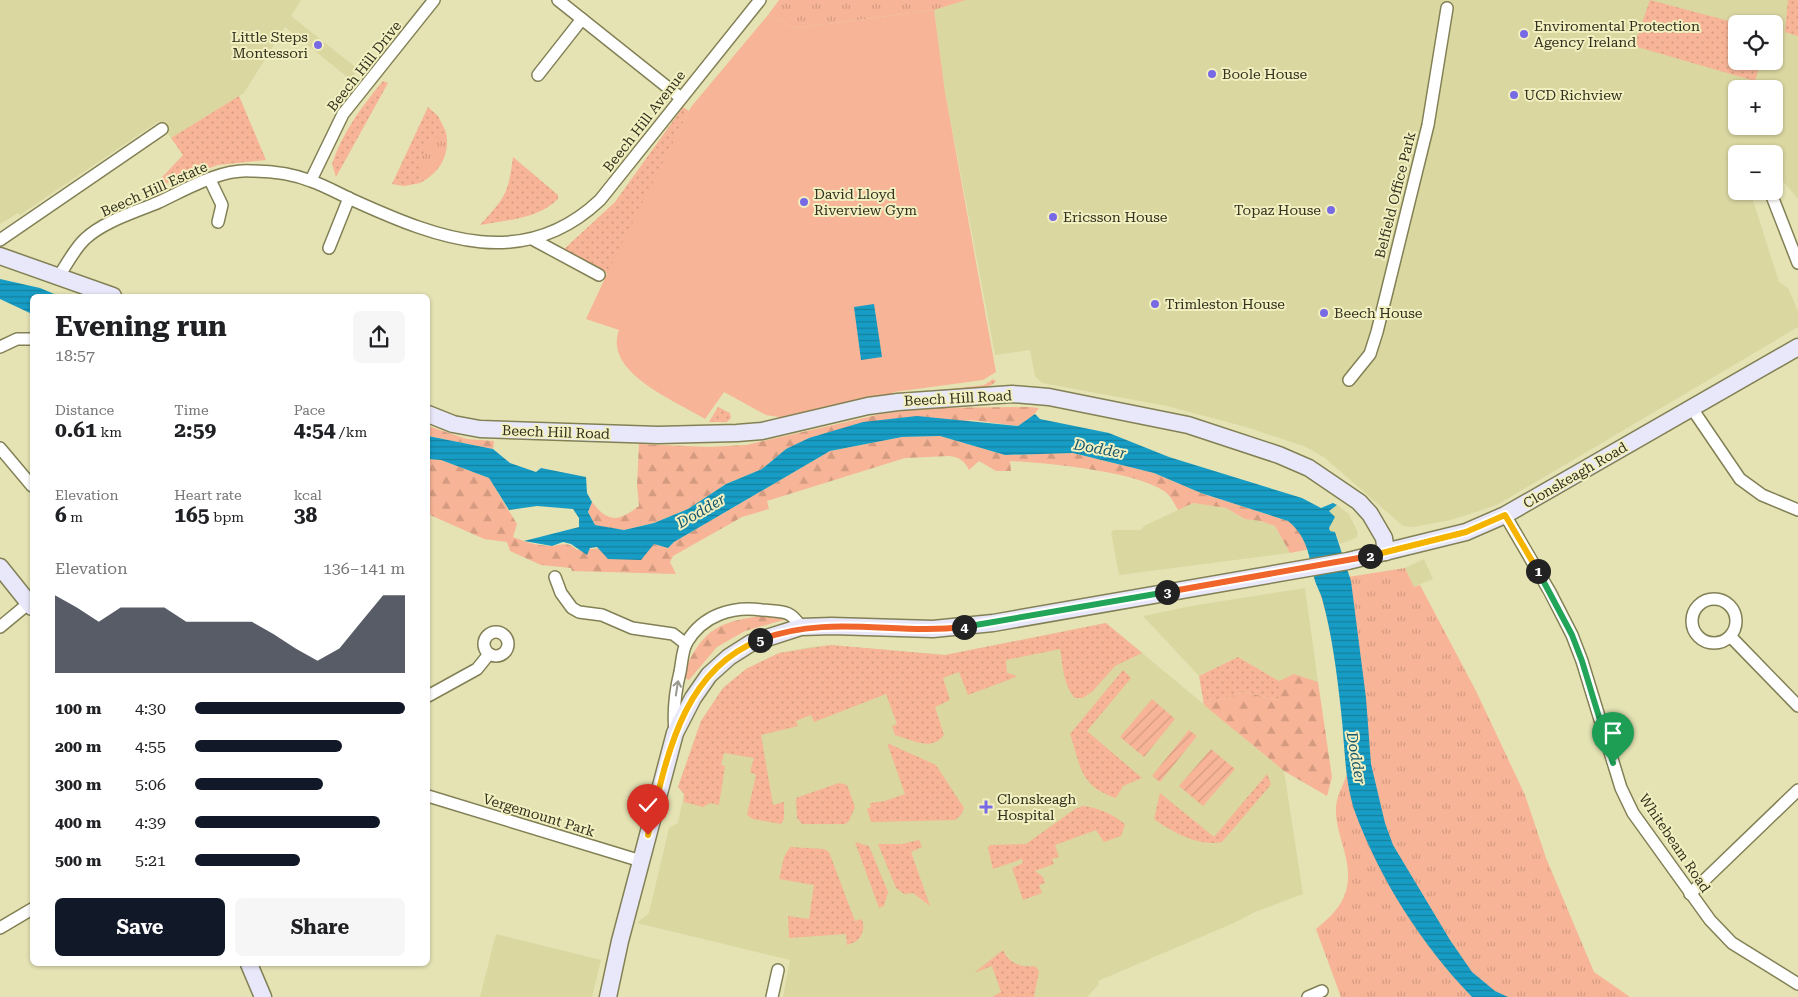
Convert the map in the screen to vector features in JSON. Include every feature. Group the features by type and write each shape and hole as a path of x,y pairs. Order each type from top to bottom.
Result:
{"main road":[{"path":"0,256 108,294"},
{"name":"Clonskeagh Road","path":"608,997 674,733 693,698 709,675 729,657 751,643 801,627 933,629 976,626 1348,561 1466,532 1505,515 1798,347"},
{"name":"Beech Hill Road","path":"430,415 453,424 480,429 658,435 737,434 762,431 868,406 898,402 1012,394 1049,397 1188,425 1279,455 1309,468 1352,497 1370,514 1384,538 1386,552"},
{"path":"0,566 30,604"},
{"path":"250,966 263,997"}],"street":[{"name":"Beech Hill Drive","path":"311,180 343,114 434,0"},
{"path":"558,0 681,98"},
{"name":"Beech Hill Avenue","path":"311,180 412,226 445,236 486,244 534,240 562,229 582,218 600,200 760,0"},
{"name":"Belfield Office Park","path":"1349,380 1370,354 1377,332 1428,126 1447,8"},
{"path":"538,76 582,19"},
{"path":"0,240 162,129"},
{"name":"Beech Hill Estate","path":"60,276 85,239 106,226 210,180 249,170 311,180"},
{"path":"210,180 222,205 218,222"},
{"path":"329,248 349,198"},
{"path":"1774,200 1798,263"},
{"path":"534,240 599,275"},
{"path":"0,347 17,339 30,338"},
{"path":"1691,407 1740,479 1762,495 1798,510"},
{"path":"0,448 30,484"},
{"name":"Whitebeam Road","path":"1505,515 1550,592 1572,635 1582,661 1613,763 1631,808 1710,920 1732,943 1798,984"},
{"path":"554,577 561,593 572,608 579,612 602,615 632,628 672,634 686,644"},
{"path":"1707,599 1720,599 1730,604 1736,615 1736,627 1731,637 1721,643 1708,643 1697,636 1692,624 1698,605 1707,599"},
{"path":"0,627 30,606"},
{"name":"Clonskeagh Road","path":"674,733 673,714 686,644 704,621 731,610 756,609 788,612 795,617 801,627"},
{"path":"1731,637 1798,706"},
{"path":"430,695 477,669 489,654"},
{"path":"1690,894 1798,790"},
{"name":"Vergemount Park","path":"430,797 641,861"},
{"path":"0,928 30,910"},
{"path":"772,997 778,970"},
{"path":"1308,997 1322,991"}],"shaded area":[{"path":"0,0 301,0 291,16 358,69 351,80 285,27 244,93 171,138 159,121 20,215 18,213 0,224"},
{"path":"966,0 1798,0 1798,199 1783,181 1783,145 1728,145 1728,200 1753,200 1779,282 1788,288 1798,311 1798,327 1497,505 1451,520 1413,527 1403,526 1325,458 1306,447 1246,427 1167,406 1042,383 1035,376 1030,350 995,355 945,92 934,10"},
{"path":"1193,503 1226,508 1245,519 1261,521 1275,526 1290,553 1119,575 1111,532 1114,530 1141,530 1144,526"},
{"path":"1337,505 1349,514 1358,533 1356,538 1340,544 1335,532 1330,531 1328,528 1331,523 1328,511"},
{"path":"1424,559 1433,579 1414,587 1405,568"},
{"path":"1305,588 1318,682 1294,674 1279,681 1238,657 1199,676 1143,616 1191,606"},
{"name":"Clonskeagh Hospital","path":"1106,623 1284,771 1303,894 1255,912 1236,922 1098,981 1099,984 1087,997 783,997 790,960 637,923 649,913 669,828 678,823 684,794 678,787 701,721 723,688 746,669 779,653 810,647 831,645 945,655"},
{"path":"496,934 601,960 592,997 480,997"}],"green space":[{"path":"779,0 966,0 934,10 796,28 768,15"},
{"path":"1650,0 1728,21 1728,70 1758,70 1755,80 1752,80 1634,46"},
{"path":"1788,0 1798,0 1798,36 1785,32"},
{"name":"David Lloyd Riverview Gym","path":"934,10 945,92 996,372 983,380 894,392 889,396 785,418 766,415 724,392 705,419 645,384 622,360 617,345 619,330 586,319 613,261 691,107 768,15 796,28"},
{"path":"383,81 388,83 336,177 332,164 341,141 360,110"},
{"path":"239,96 266,160 218,165 151,189 183,155 171,138"},
{"path":"428,107 438,116 446,132 435,141 426,154 421,169 420,183 404,186 392,184"},
{"path":"683,107 689,111 608,274 562,251 615,202"},
{"path":"446,132 447,148 439,168 420,183 421,159 427,146 438,136"},
{"path":"513,157 558,195 558,199 550,206 532,215 480,225 501,201 507,187"},
{"path":"993,379 996,381 991,385 971,390 916,393 984,385"},
{"path":"718,407 730,413 731,418 727,422 709,422"},
{"path":"922,408 1039,408 1032,417 1018,426 971,420 786,449 762,469 726,484 688,509 654,523 624,530 595,526 588,512 592,502 604,514 614,518 626,515 639,506 637,485 639,444 709,447 746,445 881,414"},
{"path":"430,427 467,439 494,441 493,449 430,436"},
{"path":"940,436 1005,455 1073,453 1154,473 1201,493 1288,521 1297,528 1310,549 1290,553 1275,526 1261,521 1245,519 1226,508 1193,503 1178,510 1164,491 1132,478 1090,469 1010,461 1011,471 996,471 979,461 969,470 961,460 949,456 905,458 767,501 769,509 742,517 673,556 670,562 676,574 572,571 571,568 541,565 510,551 507,542 484,539 430,515 430,459 441,460 489,478 517,524 513,537 518,539 542,545 568,545 577,550 655,544 668,548 674,542 830,451 902,437"},
{"path":"1405,568 1414,587 1420,585 1476,691 1525,795 1546,858 1594,972 1630,997 1341,997 1316,929 1338,908 1344,897 1348,881 1347,861 1337,823 1336,807 1348,770 1348,764 1336,663 1327,620 1316,582"},
{"path":"771,615 787,619 745,631 717,647 689,680 682,677 697,647 715,630 738,620"},
{"path":"1106,623 1142,653 1115,666 1093,691 1083,698 1075,698 1068,687 1060,649 1006,660 1007,673 1016,677 968,695 959,672 943,678 950,700 935,707 944,735 933,743 915,742 895,735 892,726 897,724 886,694 814,722 811,715 796,721 798,726 761,735 773,805 784,802 784,819 781,824 753,819 747,815 756,775 750,772 754,758 724,753 721,765 725,766 719,805 710,803 703,807 684,802 684,794 678,787 701,721 723,688 746,669 779,653 831,645 945,655"},
{"path":"1238,657 1279,681 1279,700 1244,692 1204,705 1199,676"},
{"path":"1123,670 1131,678 1087,731 1142,778 1123,786 1116,798 1104,793 1088,781 1083,774 1070,734"},
{"path":"1294,674 1318,682 1332,777 1327,796 1284,771 1204,705 1244,692 1278,700 1279,681"},
{"path":"1152,699 1175,719 1144,757 1120,737"},
{"path":"1189,730 1197,736 1160,782 1152,776"},
{"path":"887,743 936,765 964,808 961,815 955,820 871,822 867,809 871,807 870,803 885,801 905,794"},
{"path":"1211,749 1235,769 1203,806 1179,786"},
{"path":"1267,774 1271,784 1222,842 1204,842 1186,837 1154,819 1160,793 1214,837"},
{"path":"839,783 847,785 855,807 849,821 845,824 802,824 797,818 796,798"},
{"path":"1083,806 1105,812 1125,824 1121,836 1104,842 1096,830 1055,845 1059,857 1052,859 1054,864 1035,871 1043,877 1045,883 1039,885 1042,893 1023,900 1012,868 1023,863 1022,859 993,869 988,848 990,845 1026,844 1075,809"},
{"path":"919,840 922,847 911,852 930,906 913,893 904,894 896,888 878,844 902,844"},
{"path":"855,842 869,846 888,892 884,906 879,908"},
{"path":"790,847 824,849 829,852 855,921 862,919 863,928 861,936 852,944 847,945 846,934 789,938 788,916 809,919 814,885 779,879 784,857"},
{"path":"1003,950 1009,959 1016,964 1035,966 1039,971 1034,997 992,997 1001,992 992,966 974,973"}],"water":[{"path":"0,279 40,288 54,294 30,294 30,313 0,299"},
{"path":"874,304 882,357 861,360 854,307"},
{"name":"Dodder","path":"1035,414 1040,419 1109,433 1169,457 1302,498 1321,508 1333,503 1337,505 1329,511 1335,517 1329,528 1330,531 1335,532 1351,581 1366,698 1371,764 1385,823 1393,845 1450,940 1472,972 1495,991 1508,997 1472,997 1454,977 1436,956 1404,911 1365,837 1351,800 1345,762 1336,668 1326,612 1304,541 1295,527 1288,521 1201,493 1154,473 1073,453 1005,455 940,436 902,437 830,451 674,542 668,548 654,544 641,560 608,559 597,547 590,548 587,555 571,544 563,542 552,546 524,541 579,527 579,518 573,509 537,506 509,510 489,478 441,460 430,459 430,436 493,449 510,463 536,472 541,468 586,477 587,493 592,502 588,512 595,525 624,530 654,523 688,509 726,484 762,469 786,449 809,438 863,422 917,416 1018,426"}],"place":[{"name":"Enviromental Protection Agency Ireland","path":"1524,34"},
{"name":"Little Steps Montessori","path":"318,45"},
{"name":"Boole House","path":"1212,74"},
{"name":"UCD Richview","path":"1514,95"},
{"name":"David Lloyd Riverview Gym","path":"804,202"},
{"name":"Topaz House","path":"1331,210"},
{"name":"Ericsson House","path":"1053,217"},
{"name":"Trimleston House","path":"1155,304"},
{"name":"Beech House","path":"1324,313"},
{"name":"Clonskeagh Hospital","path":"986,807"}],"route":[{"path":"648,835 656,797 674,733 693,698 709,675 729,657 751,643 774,634 801,627 933,629 959,628 993,623 1348,561 1466,532 1490,524 1505,515 1550,592 1572,635 1582,661 1613,763"}]}
